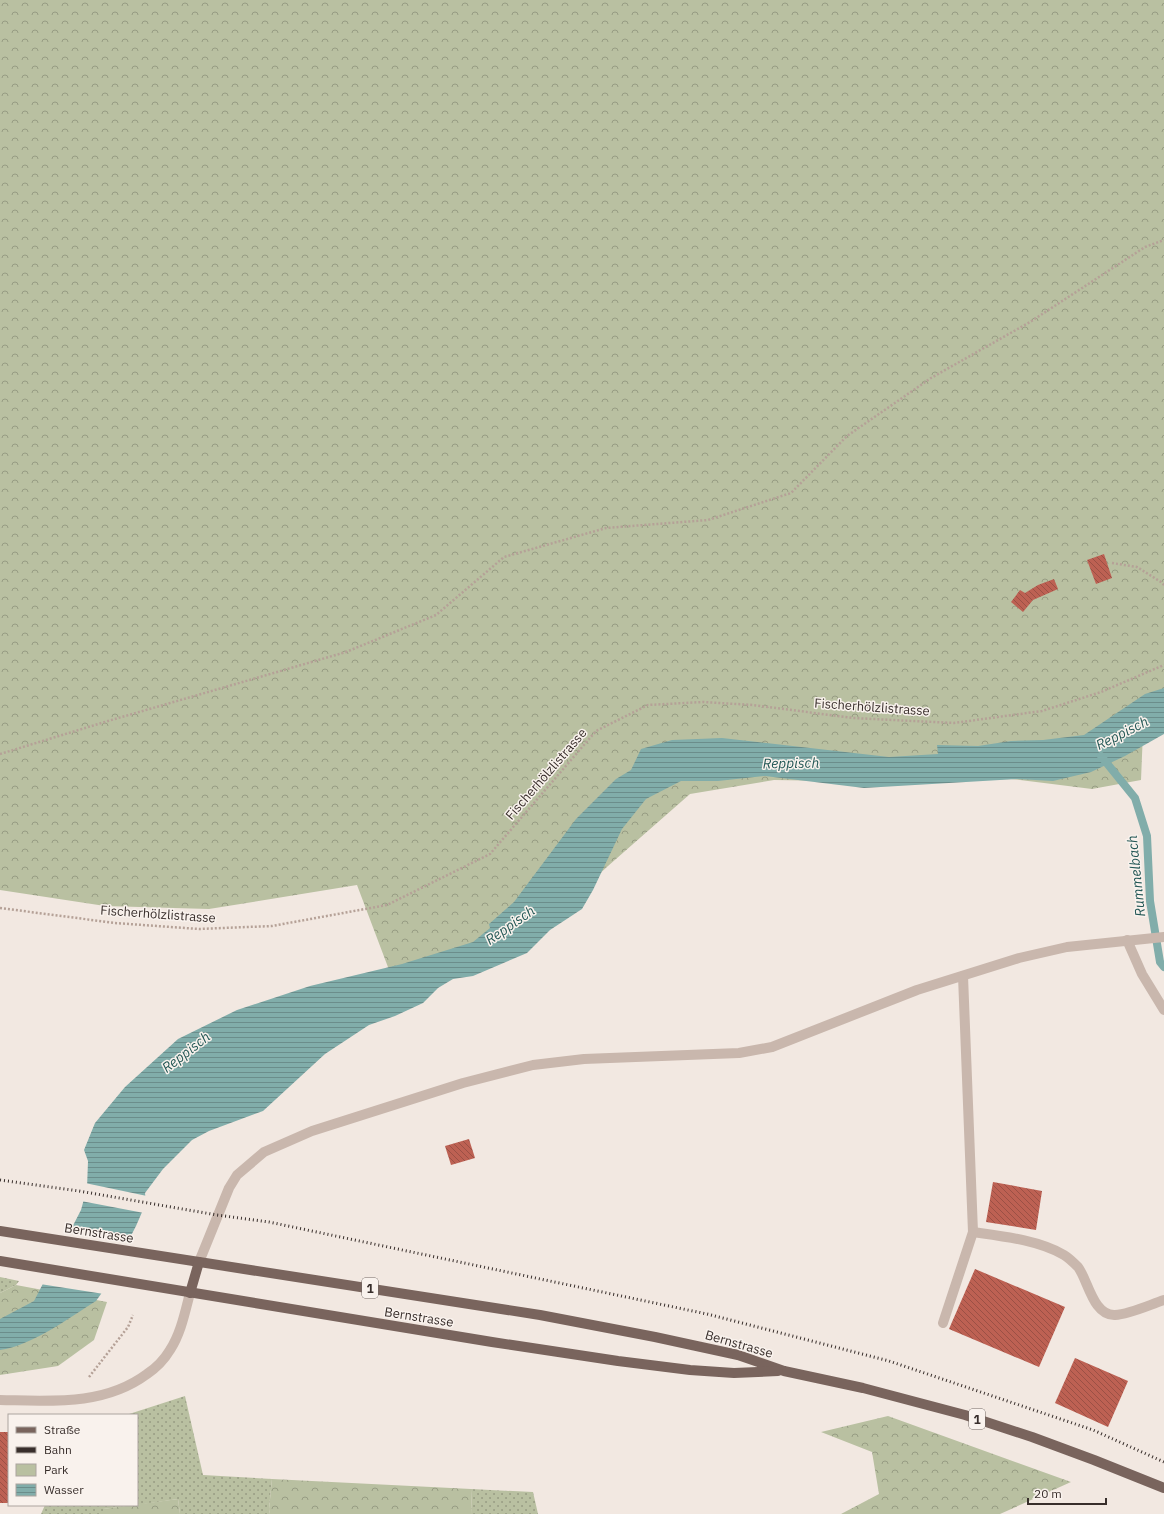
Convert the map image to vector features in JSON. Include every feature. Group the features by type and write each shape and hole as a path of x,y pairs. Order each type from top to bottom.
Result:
{"main road":[{"name":"Bernstrasse","path":"0,1231 540,1315 655,1337 738,1355 784,1371"},
{"name":"Bernstrasse","path":"0,1261 485,1341 618,1361 690,1370 734,1373 784,1371"},
{"path":"190,1293 199,1262"},
{"name":"1","path":"784,1371 863,1388 965,1415 1032,1436 1164,1488"}],"street":[{"path":"199,1262 229,1188 238,1175 264,1152 312,1131 463,1083 533,1065 584,1059 739,1053 772,1047 917,990 1044,952 1067,947 1164,937"},
{"path":"1127,940 1142,974 1164,1010"},
{"path":"943,1323 973,1232 963,976"},
{"path":"973,1232 1036,1244 1047,1247 1064,1255 1078,1267 1089,1292 1098,1306 1108,1314 1122,1314 1164,1300"},
{"path":"0,1400 81,1400 112,1392 137,1381 153,1370 170,1351 181,1327 190,1293"}],"path":[{"path":"0,754 346,652 436,615 504,557 606,528 708,520 791,493 847,436 932,378 1030,322 1145,247 1164,240"},
{"path":"1112,563 1137,567 1164,585"},
{"name":"Fischerhölzlistrasse","path":"0,908 115,923 199,929 272,926 387,905 490,854 596,731 648,705 703,702 752,706 853,718 954,723 1042,711 1101,692 1164,665"},
{"path":"88,1377 128,1327 133,1315"}],"green space":[{"path":"0,0 1164,0 1164,707 1144,708 1141,780 1092,789 1011,779 897,782 774,780 690,794 608,866 542,927 397,991 357,885 209,909 105,906 0,890"},
{"path":"0,1277 19,1281 16,1285 0,1293"},
{"path":"16,1285 107,1302 94,1340 58,1366 0,1375 0,1293"},
{"path":"185,1396 203,1475 272,1479 269,1509 270,1514 180,1514 178,1499 138,1505 138,1414 129,1414"},
{"path":"888,1416 1071,1482 1000,1514 841,1514 879,1494 872,1452 821,1432"},
{"path":"272,1479 471,1489 472,1514 270,1514 269,1509"},
{"path":"471,1489 533,1492 538,1514 472,1514"},
{"path":"178,1499 180,1514 103,1514 103,1509 138,1506 138,1504"},
{"path":"45,1506 127,1506 103,1509 103,1514 41,1514"}],"water":[{"name":"Reppisch","path":"1164,688 1164,734 1125,756 1091,772 1053,781 1017,779 864,788 765,776 718,781 681,781 646,799 622,829 593,890 582,909 550,930 527,953 473,976 453,979 438,988 423,1003 395,1016 369,1025 325,1054 263,1111 209,1131 192,1140 163,1169 145,1193 146,1203 136,1226 96,1301 37,1337 24,1343 0,1350 0,1319 34,1301 81,1210 87,1188 88,1161 84,1150 95,1123 125,1087 178,1039 237,1010 310,986 402,964 473,942 490,928 489,924 514,902 576,819 616,779 631,770 641,749 672,740 722,738 889,757 938,754 937,745 978,746 1011,741 1043,740 1084,735 1145,694"}],"pier":[{"path":"85,1183 147,1196 148,1203 144,1213 81,1201"},
{"path":"69,1228 133,1237 104,1294 40,1284"}],"building":[{"path":"1104,554 1112,578 1096,584 1087,560"},
{"path":"1054,579 1058,589 1033,600 1023,612 1011,602 1020,590 1025,593 1038,585"},
{"path":"469,1139 475,1158 451,1165 445,1146"},
{"path":"993,1182 1042,1191 1036,1230 986,1222"},
{"path":"975,1269 1065,1307 1039,1367 949,1329"},
{"path":"1075,1358 1128,1381 1108,1427 1055,1403"},
{"path":"0,1432 8,1432 8,1503 0,1503"}],"waterway":[{"name":"Rummelbach","path":"1101,756 1135,798 1147,836 1150,901 1160,962 1164,967"}],"railway":[{"path":"0,1180 79,1191 217,1215 269,1222 707,1314 889,1361 1093,1430 1164,1462"}]}
